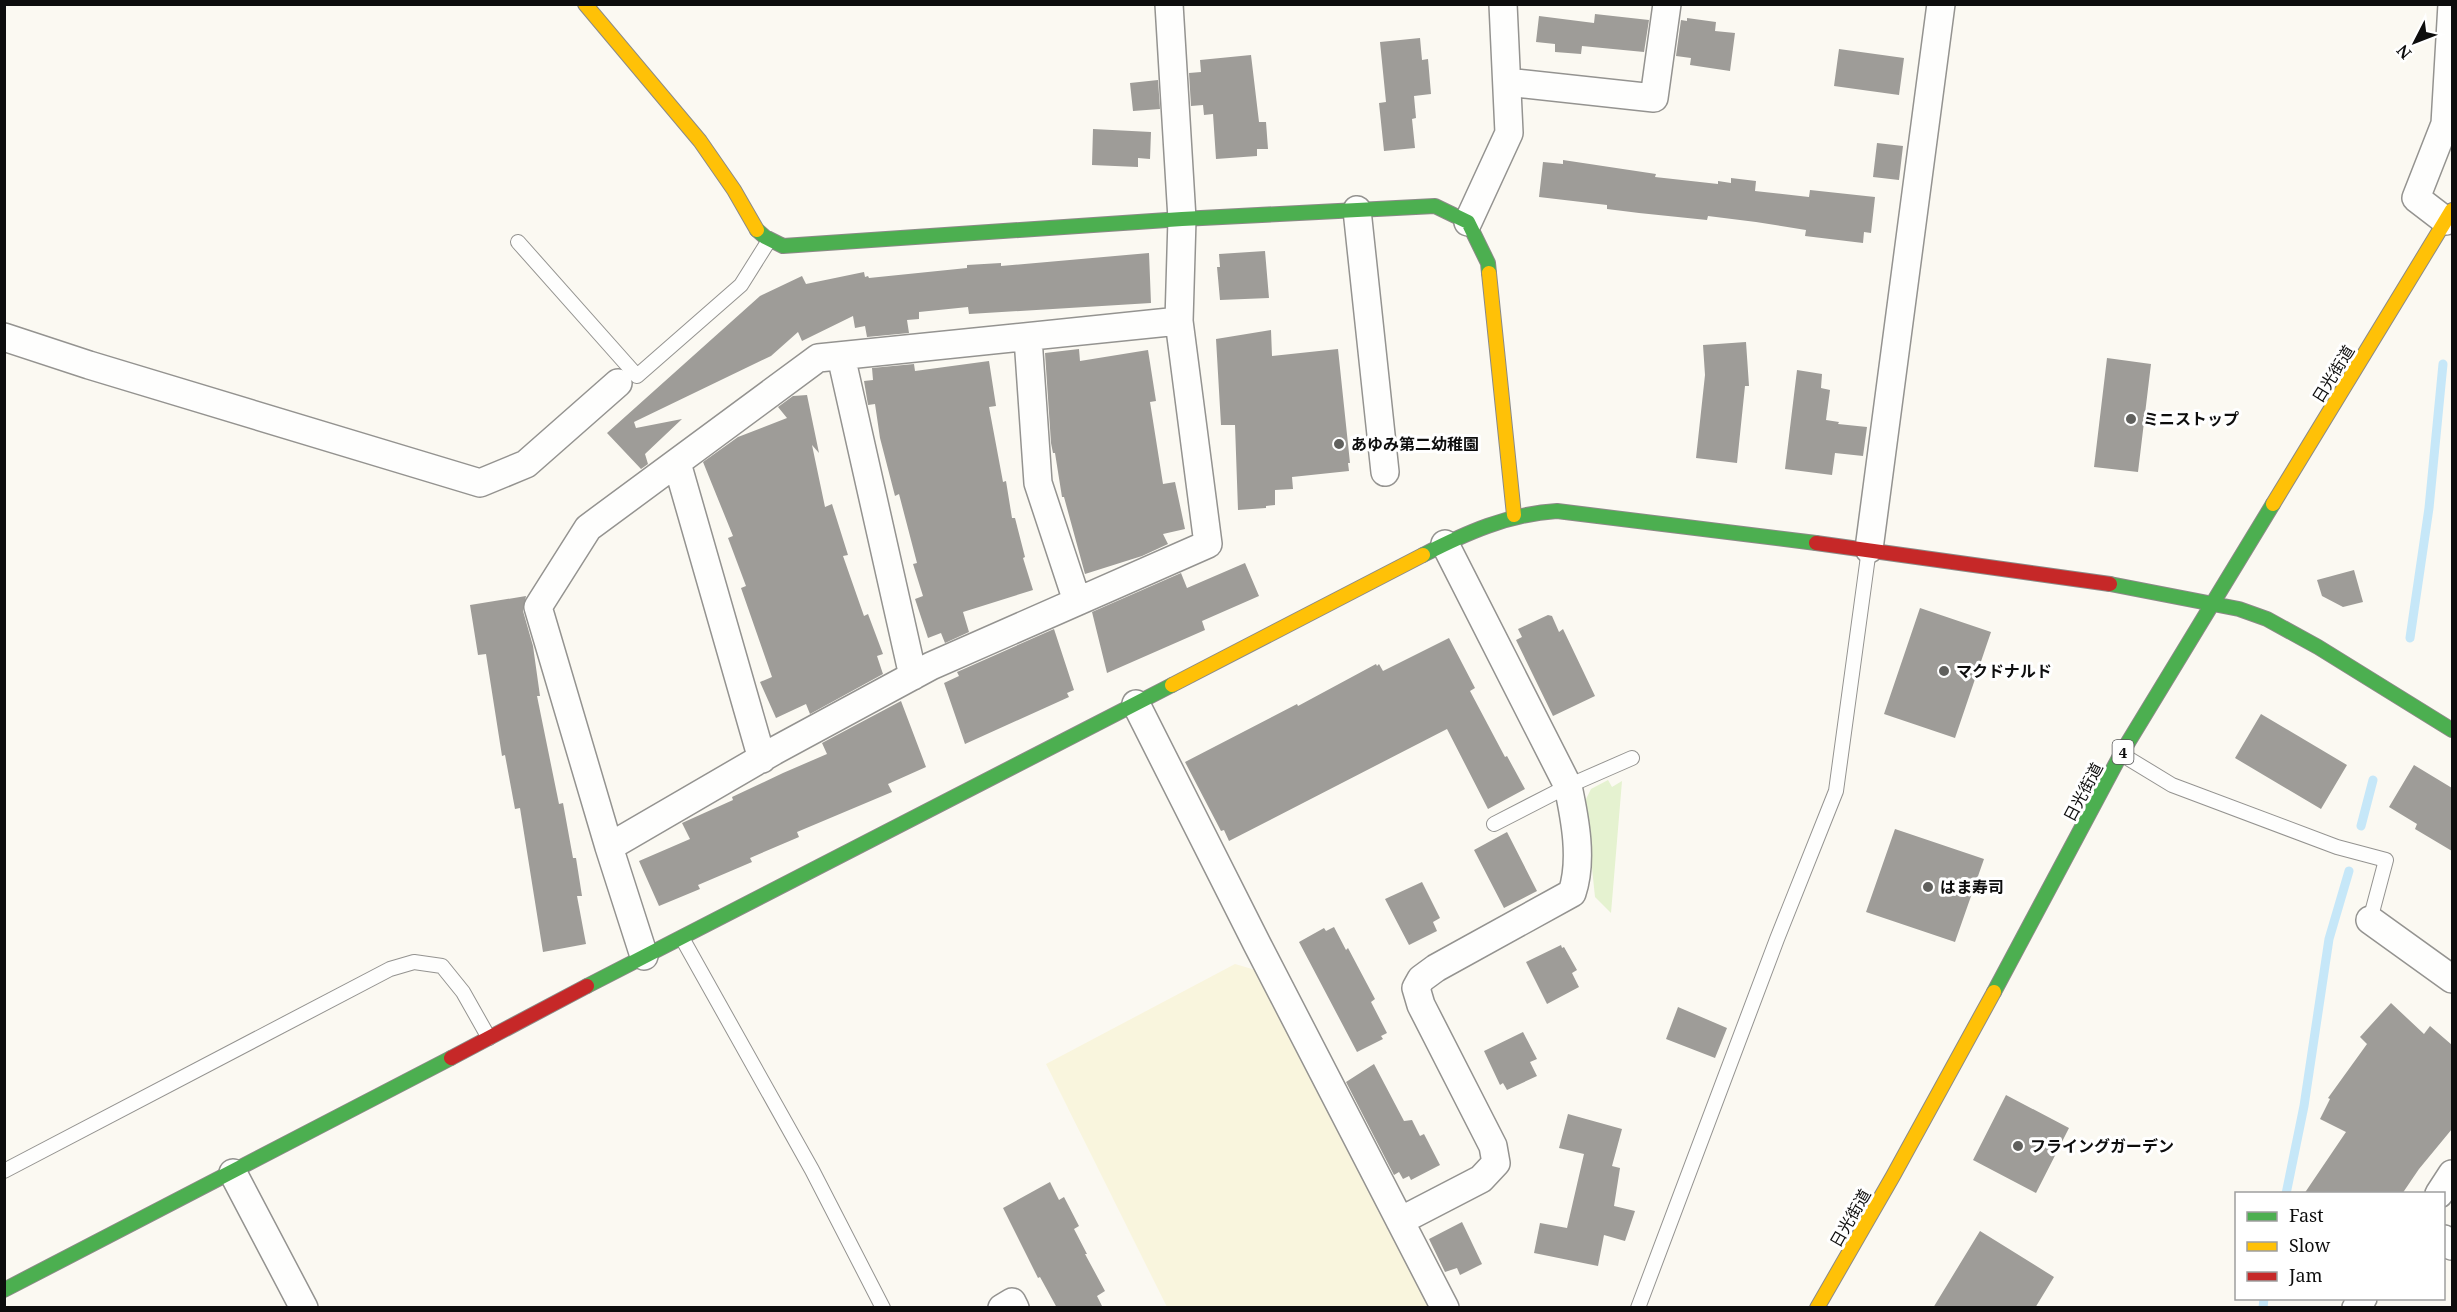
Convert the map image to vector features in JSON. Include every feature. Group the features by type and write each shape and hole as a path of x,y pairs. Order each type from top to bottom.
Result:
{"main road":[{"path":"585,4 680,114 734,190 759,234 768,242 783,246 1182,219 1435,206 1468,222 1488,263 1514,515"},
{"name":"日光街道","path":"1817,1308 1994,992 2121,754 2449,216"},
{"path":"4,1290 233,1173 644,956 1445,544 1491,522 1514,515 1557,511 1869,549 2145,589 2212,603 2267,619 2452,730"}],"street":[{"path":"609,847 913,676 1208,544 1179,321 1182,219 1169,4"},
{"path":"1468,222 1509,133 1503,4"},
{"path":"1507,82 1654,99 1667,4"},
{"path":"1869,549 1941,4"},
{"path":"2449,216 2416,198 2445,124 2452,4"},
{"path":"1358,210 1385,471"},
{"path":"644,956 538,608 588,528 818,358 1179,321"},
{"path":"4,337 89,365 480,483 526,464 618,383"},
{"path":"1028,338 1038,483 1077,602"},
{"path":"841,356 913,676"},
{"path":"677,463 762,759"},
{"path":"1400,1221 1480,1179 1496,1163 1493,1146 1421,1005 1416,988 1421,979 1436,968 1572,893 1577,878 1574,815 1568,786 1445,544"},
{"path":"1136,704 1446,1308"},
{"path":"2370,920 2452,979"},
{"path":"233,1173 304,1308"},
{"path":"2440,1192 2452,1174"},
{"path":"1002,1308 1012,1302 1015,1308"}],"lane":[{"path":"518,242 637,376 741,285 768,242"},
{"path":"1638,1308 1777,939 1836,791 1869,549"},
{"path":"2121,754 2172,784 2337,847 2386,860 2370,920"},
{"path":"1494,824 1568,786 1632,758"},
{"path":"682,938 812,1170 883,1308"},
{"path":"4,1171 390,969 414,962 442,966 463,992 489,1038"}],"shaded area":[{"path":"1235,964 1259,971 1434,1307 1167,1307 1046,1064"}],"green space":[{"path":"1608,780 1612,787 1622,781 1611,913 1595,897 1585,801 1591,789"}],"building":[{"path":"1595,14 1649,20 1644,52 1582,46 1581,54 1555,52 1555,44 1536,42 1539,16 1594,23"},
{"path":"1687,18 1716,22 1715,31 1735,33 1730,71 1690,65 1691,58 1676,56 1681,20 1687,21"},
{"path":"1420,38 1422,60 1428,59 1431,94 1414,96 1416,118 1412,119 1415,148 1384,151 1379,103 1386,102 1380,42"},
{"path":"1839,49 1904,58 1899,95 1834,86"},
{"path":"1251,55 1259,122 1266,122 1268,149 1257,149 1257,156 1216,159 1213,114 1204,115 1203,105 1191,106 1189,73 1201,72 1200,60"},
{"path":"1158,80 1160,109 1133,111 1130,83"},
{"path":"1093,129 1151,132 1150,159 1138,158 1138,167 1092,165"},
{"path":"1877,143 1903,146 1899,180 1873,177"},
{"path":"1563,160 1656,174 1655,177 1718,184 1718,181 1731,183 1731,178 1756,181 1755,191 1809,197 1810,190 1875,197 1871,233 1864,232 1863,243 1805,236 1806,230 1756,222 1708,216 1707,220 1639,213 1607,209 1607,205 1539,197 1543,162 1563,164"},
{"path":"1265,251 1269,298 1220,300 1217,267 1220,267 1219,254"},
{"path":"1149,253 1151,303 969,314 968,307 919,312 919,319 907,320 909,333 867,337 865,326 855,328 853,316 802,341 798,332 771,356 634,422 636,428 682,419 645,454 648,464 641,469 607,433 760,296 802,276 806,284 864,272 865,277 869,278 967,268 967,265 1001,263 1001,266"},
{"path":"1271,330 1272,356 1338,349 1349,471 1292,477 1293,489 1275,490 1275,505 1238,510 1235,425 1221,425 1216,339"},
{"path":"1746,342 1749,386 1745,386 1737,463 1696,458 1705,375 1703,345"},
{"path":"1079,349 1080,361 1148,350 1156,401 1150,402 1163,484 1175,482 1185,529 1163,534 1168,544 1142,556 1085,574 1064,497 1062,497 1055,453 1053,453 1051,443 1045,353"},
{"path":"2107,358 2151,364 2138,472 2094,467"},
{"path":"989,361 996,406 989,407 1003,482 1006,481 1012,518 1015,518 1025,557 1023,558 1033,590 963,612 969,632 945,643 941,633 928,638 915,599 923,596 913,564 917,563 899,494 895,496 880,438 875,404 868,405 864,381 873,380 872,368 914,364 915,371"},
{"path":"1797,370 1822,374 1821,388 1830,390 1826,420 1839,422 1838,424 1867,427 1863,456 1835,453 1832,475 1785,469"},
{"path":"807,395 819,453 812,445 825,507 832,504 848,555 843,556 864,616 868,614 883,654 877,656 883,674 810,714 806,704 776,718 760,682 772,677 741,588 746,586 728,538 733,536 703,462 738,437 787,418 778,407 793,396"},
{"path":"1245,563 1259,596 1202,621 1205,630 1107,673 1092,612 1181,573 1187,588"},
{"path":"2354,570 2363,602 2343,607 2322,596 2317,580"},
{"path":"526,596 523,611 533,646 540,696 537,696 559,804 563,803 573,858 576,858 582,896 577,896 586,944 543,952 520,808 515,809 505,755 502,756 486,654 478,655 470,605"},
{"path":"1920,608 1991,632 1955,738 1884,714"},
{"path":"1548,615 1552,616 1559,632 1563,629 1595,696 1553,716 1516,640 1522,637 1518,629"},
{"path":"1054,629 1074,690 1067,693 1069,697 965,744 944,683 959,676 957,672"},
{"path":"1449,638 1475,688 1470,691 1525,789 1488,809 1447,729 1229,841 1224,830 1221,831 1185,762 1376,664 1377,666 1379,664 1383,671"},
{"path":"901,701 926,767 888,784 892,792 797,832 799,837 750,858 752,862 698,885 700,889 659,906 639,861 690,839 682,823 733,800 732,797 827,754 822,743"},
{"path":"2261,714 2347,765 2321,809 2235,758"},
{"path":"2414,765 2452,788 2452,851 2415,829 2417,824 2389,807"},
{"path":"1895,829 1984,859 1955,942 1866,912"},
{"path":"1507,832 1537,891 1504,908 1474,850"},
{"path":"1422,882 1440,918 1433,922 1437,931 1409,945 1385,899"},
{"path":"1334,927 1375,999 1371,1002 1387,1033 1381,1036 1383,1039 1357,1052 1299,942 1324,928 1326,931"},
{"path":"1561,945 1577,970 1572,973 1579,987 1547,1004 1526,962"},
{"path":"2391,1003 2424,1034 2430,1026 2452,1045 2452,1129 2403,1192 2305,1192 2346,1132 2320,1119 2330,1099 2328,1098 2367,1044 2360,1037"},
{"path":"1678,1007 1727,1028 1715,1058 1666,1039"},
{"path":"1523,1032 1537,1059 1530,1062 1537,1076 1507,1090 1503,1083 1500,1085 1484,1051"},
{"path":"1374,1064 1404,1121 1412,1120 1420,1136 1424,1134 1440,1165 1411,1180 1409,1176 1403,1179 1399,1172 1394,1175 1346,1082"},
{"path":"2006,1095 2069,1128 2036,1193 1973,1160"},
{"path":"1568,1114 1622,1129 1612,1166 1620,1168 1614,1206 1635,1211 1625,1241 1604,1235 1598,1266 1534,1253 1540,1223 1567,1228 1584,1154 1559,1148"},
{"path":"1050,1182 1059,1200 1064,1197 1079,1226 1074,1229 1105,1291 1097,1296 1103,1308 1057,1308 1040,1277 1038,1278 1003,1208"},
{"path":"1462,1222 1482,1264 1460,1275 1457,1268 1445,1272 1429,1239"},
{"path":"1980,1231 2054,1277 2035,1308 1933,1308"}],"waterway":[{"path":"2410,638 2429,508 2443,364"},
{"path":"2361,826 2373,780"},
{"path":"2286,1192 2304,1106 2329,939 2349,871"},
{"path":"2263,1308 2264,1300"}],"traffic: fast":[{"path":"757,230 783,246 1182,219 1435,206 1468,222 1488,263 1489,273"},
{"path":"1994,992 2121,754 2273,504"},
{"path":"1423,555 1455,539 1504,520 1557,511 1816,543"},
{"path":"2110,584 2239,609 2267,619 2318,647 2452,730"},
{"path":"587,986 1172,685"},
{"path":"4,1290 451,1058"}],"traffic: slow":[{"path":"585,4 700,141 734,190 757,230"},
{"path":"2273,504 2452,210"},
{"path":"1489,273 1514,515"},
{"path":"1172,685 1423,555"},
{"path":"1817,1308 1893,1176 1994,992"}],"traffic: jam":[{"path":"1816,543 2110,584"},
{"path":"451,1058 587,986"}],"place":[{"name":"ミニストップ","path":"2131,419"},
{"name":"あゆみ第二幼稚園","path":"1339,444"},
{"name":"マクドナルド","path":"1944,671"},
{"name":"はま寿司","path":"1928,887"},
{"name":"フライングガーデン","path":"2018,1146"}]}
